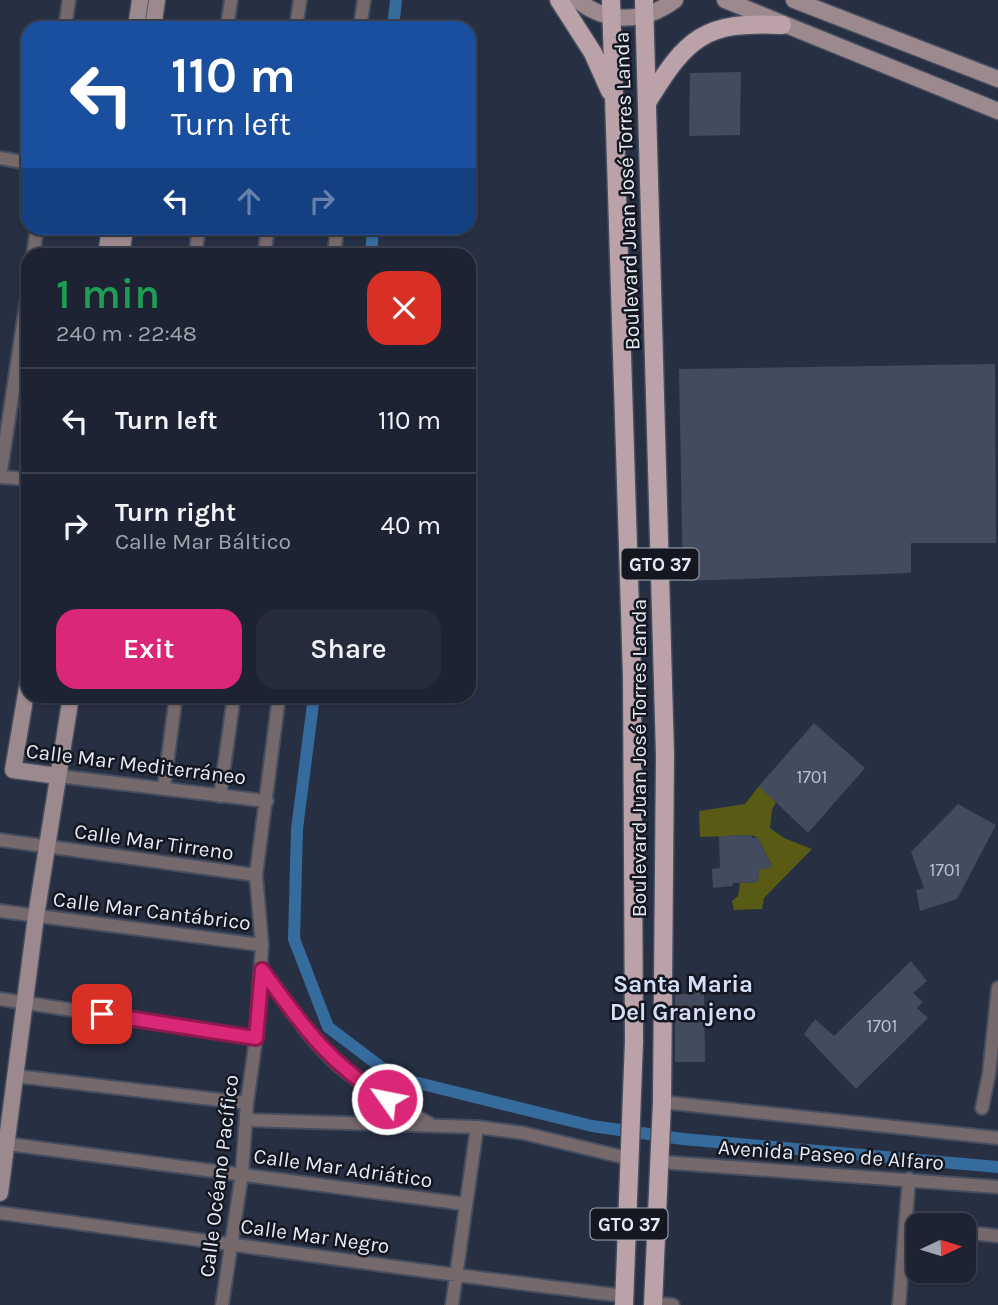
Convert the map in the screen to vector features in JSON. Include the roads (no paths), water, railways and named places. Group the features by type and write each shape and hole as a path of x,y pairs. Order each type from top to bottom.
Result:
{"main road":[{"path":"559,0 593,53 615,108"},
{"name":"Boulevard Juan José Torres Landa","path":"612,8 632,676 632,1108 625,1300"},
{"name":"Boulevard Juan José Torres Landa","path":"644,8 665,755 661,1154 653,1304"},
{"path":"648,102 675,58 698,38 734,26 782,25"}],"street":[{"path":"66,21 69,0"},
{"path":"137,21 139,0"},
{"path":"154,21 157,0"},
{"path":"228,21 231,0"},
{"path":"297,21 300,0"},
{"path":"361,21 364,0"},
{"path":"577,0 592,10 644,8 674,0"},
{"path":"725,0 998,111"},
{"path":"794,0 998,79"},
{"path":"0,158 21,162"},
{"path":"21,338 0,477 21,478"},
{"path":"7,769 23,703"},
{"path":"0,1193 8,1144 6,1105 16,1076 36,916 70,703"},
{"path":"164,788 175,703"},
{"path":"220,796 233,703"},
{"name":"Calle Océano Pacífico","path":"222,1305 242,1173 247,1104 256,1038 262,945 256,875 278,703"},
{"name":"Calle Mar Mediterráneo","path":"7,769 267,801"},
{"name":"Calle Mar Tirreno","path":"0,840 256,875"},
{"name":"Calle Mar Cantábrico","path":"0,911 262,945"},
{"path":"262,970 313,1039 338,1065 362,1084 434,1126"},
{"path":"982,1108 994,1074 998,988"},
{"path":"0,999 256,1038"},
{"path":"16,1076 247,1104"},
{"path":"662,1107 998,1138"},
{"path":"246,1120 477,1127 631,1151"},
{"path":"452,1305 477,1127"},
{"name":"Calle Mar Adriático","path":"8,1144 465,1204"},
{"name":"Avenida Paseo de Alfaro","path":"661,1154 998,1187"},
{"path":"909,1179 911,1213"},
{"name":"Calle Mar Negro","path":"0,1213 231,1243 625,1300"},
{"path":"976,1233 998,1236"},
{"path":"899,1305 906,1263"},
{"path":"653,1304 673,1305"}],"waterway":[{"path":"394,21 396,0"},
{"path":"372,235 372,248"},
{"path":"313,703 297,829 294,939 328,1027 394,1077 592,1126 683,1139 998,1167"}],"district":[{"name":"Santa Maria Del Granjeno","path":"683,998"}]}
